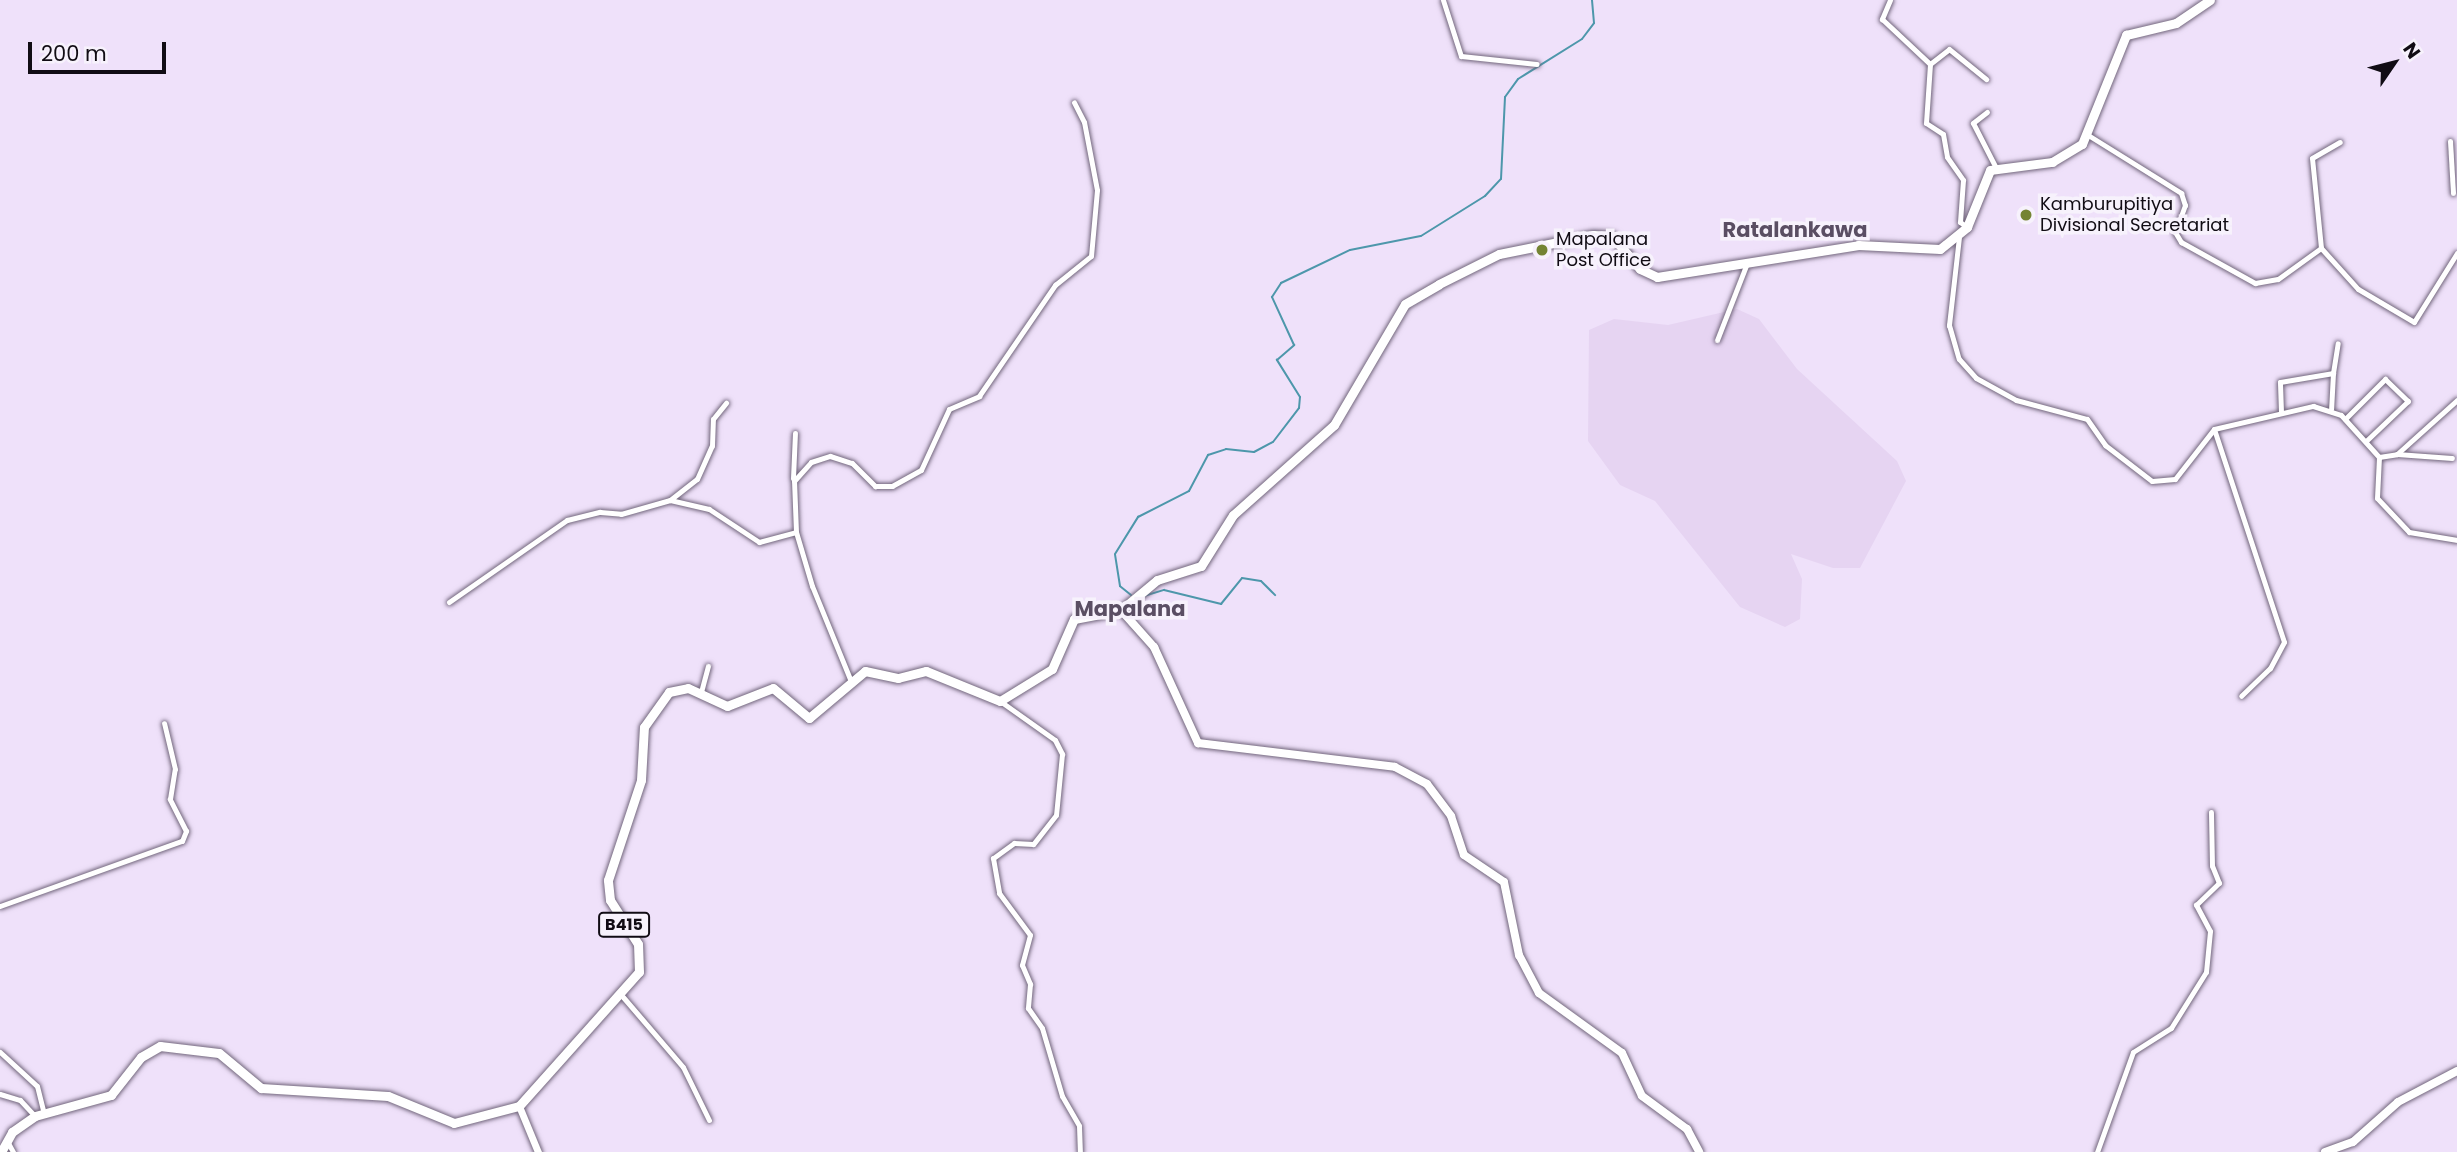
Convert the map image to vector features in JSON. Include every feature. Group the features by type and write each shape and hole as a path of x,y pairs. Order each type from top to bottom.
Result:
{"main road":[{"path":"850,679 865,671 898,678 935,672 1000,701 1052,669 1074,619 1121,610 1143,590 1201,566 1233,515 1334,425 1405,304 1499,254 1593,234 1612,236 1640,269 1657,277 1747,260 1858,245 1931,251 1959,237 1966,227 1983,177 1996,167 2052,162 2088,135 2126,35 2176,23 2210,0"},
{"path":"1121,610 1154,647 1198,743 1382,765 1427,784 1451,816 1464,855 1504,882 1519,955 1539,993 1622,1053 1642,1096 1687,1129 1699,1152"},
{"name":"B415","path":"519,1105 623,997 637,978 640,957 610,900 608,880 641,780 644,727 669,692 701,692 727,706 773,688 809,718 850,679"},
{"path":"1,1152 7,1141 39,1115 111,1095 141,1057 160,1046 219,1053 261,1088 388,1096 454,1123 519,1105"},
{"path":"2325,1152 2359,1139 2398,1102 2457,1071"}],"street":[{"path":"1443,0 1461,56 1537,64"},
{"path":"1890,0 1882,19 1930,64"},
{"path":"1966,227 1960,222 1963,180 1947,157 1943,134 1926,123 1930,64 1949,49 1986,79"},
{"path":"794,481 811,462 830,456 852,463 874,486 892,485 921,470 949,409 979,396 1055,285 1091,256 1097,190 1084,122 1074,102"},
{"path":"1987,112 1973,123 1996,167"},
{"path":"2088,135 2181,193 2185,205 2175,237 2255,283 2278,279 2320,248"},
{"path":"2450,141 2456,195"},
{"path":"2340,142 2312,158 2320,248 2358,289 2414,322 2457,253"},
{"path":"1959,237 1951,344 1976,378 2016,400 2087,419 2105,445 2152,481 2175,479 2214,429 2281,412 2330,409 2345,419 2379,457 2377,498 2409,532 2457,540"},
{"path":"1717,340 1747,260"},
{"path":"2330,409 2338,343"},
{"path":"2281,412 2280,382 2333,373"},
{"path":"2345,419 2385,379 2407,401 2366,441"},
{"path":"2397,454 2457,400"},
{"path":"670,500 697,479 712,446 713,419 726,403"},
{"path":"2214,429 2284,642 2270,668 2241,696"},
{"path":"795,433 796,532 850,679"},
{"path":"2379,457 2397,454 2452,458"},
{"path":"449,602 567,520 670,500 709,509 759,542 796,532"},
{"path":"701,692 708,666"},
{"path":"1000,701 1022,723 1055,740 1062,754 1056,815 1033,844 1014,843 993,858 999,893 1030,935 1022,965 1030,984 1028,1008 1042,1028 1062,1096 1079,1126 1080,1152"},
{"path":"0,906 182,841 187,831 170,799 175,769 164,723"},
{"path":"2097,1152 2133,1052 2171,1028 2206,972 2210,931 2196,905 2220,883 2212,866 2211,812"},
{"path":"623,997 683,1067 709,1120"},
{"path":"0,1052 37,1086 39,1115"},
{"path":"0,1094 20,1100 39,1115"},
{"path":"519,1105 538,1152"},
{"path":"7,1141 13,1152"}],"shaded area":[{"path":"1737,309 1759,319 1797,369 1897,461 1906,481 1860,568 1833,568 1791,554 1802,579 1800,619 1785,627 1740,607 1655,501 1620,485 1588,441 1589,330 1614,319 1668,325"}],"waterway":[{"path":"1131,595 1120,586 1115,554 1138,517 1189,491 1208,455 1226,449 1254,452 1273,442 1299,408 1300,397 1277,360 1294,345 1272,297 1281,283 1350,250 1421,236 1485,196 1501,179 1505,97 1518,79 1582,39 1594,23 1592,0"},
{"path":"1144,596 1164,590 1221,604 1242,578 1261,581 1275,595"}],"place":[{"name":"Kamburupitiya Divisional Secretariat","path":"2026,215"},
{"name":"Mapalana Post Office","path":"1542,250"}],"district":[{"name":"Ratalankawa","path":"1795,230"},
{"name":"Mapalana","path":"1130,609"}]}
